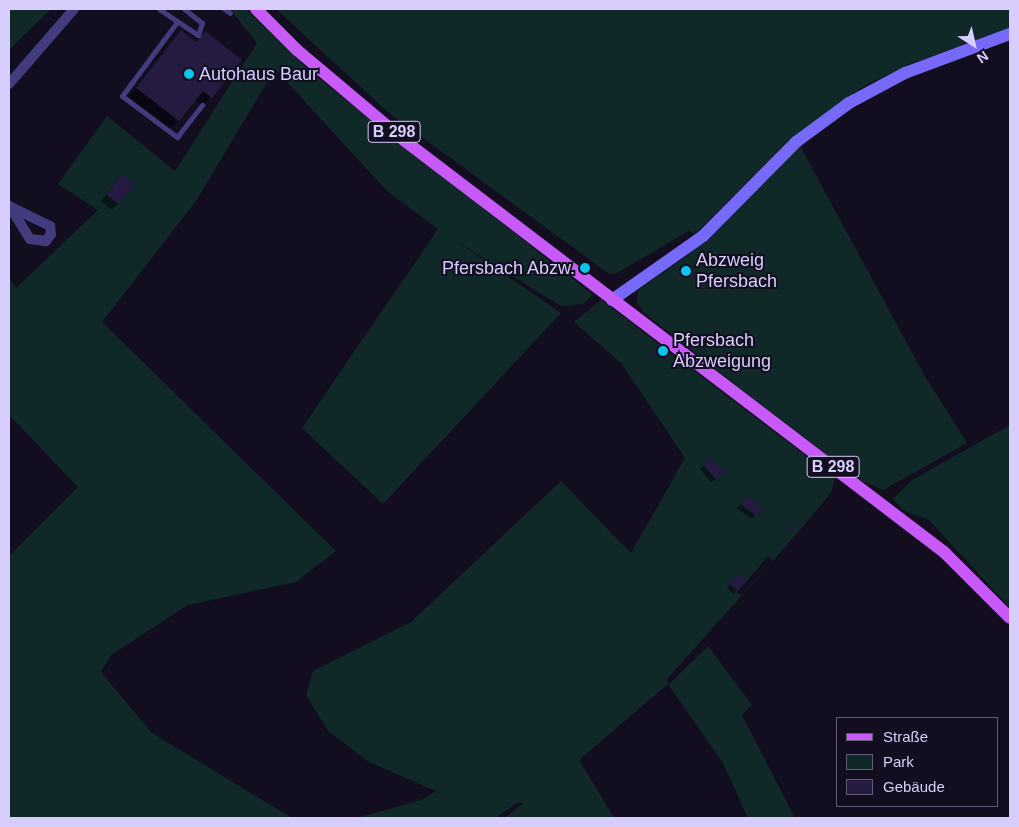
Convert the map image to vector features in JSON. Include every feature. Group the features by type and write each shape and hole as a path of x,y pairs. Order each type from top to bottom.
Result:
{"main road":[{"name":"B 298","path":"256,9 337,85 612,300 944,552 1010,618"},
{"path":"612,300 629,284 703,236 796,142 849,103 905,73 1010,34"}],"street":[{"path":"9,84 74,9"}],"lane":[{"path":"159,9 195,35 204,28 184,9"},
{"path":"224,9 230,13"},
{"path":"177,22 122,96 177,138 202,105"}],"green space":[{"path":"9,9 51,9 9,50"},
{"path":"230,9 246,9 312,73 593,295 583,304 561,306 456,241 561,313 383,504 302,428 438,229 387,191 275,69 196,201 102,322 336,551 296,582 188,605 111,655 101,672 152,733 292,818 9,818 9,556 78,487 9,415 9,277 16,288 98,210 58,184 107,116 175,171 257,43"},
{"path":"276,9 1010,9 1010,28 910,64 864,86 790,139 695,234 689,231 615,274 608,273 389,113"},
{"path":"799,144 923,373 967,443 883,490 860,480 743,391 643,312 637,302 638,290 687,256"},
{"path":"601,300 835,478 831,493 773,561 768,556 737,592 742,596 666,680 669,684 708,646 752,705 742,715 795,818 748,818 723,763 668,684 579,760 614,818 505,818 524,803 518,802 496,818 357,818 421,800 436,791 369,762 328,731 306,695 313,671 411,622 561,481 631,553 685,458 621,363 574,322"},
{"path":"1010,425 1010,608 929,520 904,511 893,499 912,480"}],"building":[{"name":"Autohaus Baur","path":"181,30 196,42 205,31 242,60 212,98 203,91 179,121 136,88"},
{"path":"122,174 135,184 119,204 106,194"},
{"path":"654,349 659,352 656,356 652,353"},
{"path":"711,457 725,473 716,480 703,464"},
{"path":"746,496 763,508 757,516 740,504"},
{"path":"789,524 794,528 791,531 786,528"},
{"path":"738,573 747,580 738,591 729,584"}],"place":[{"name":"Autohaus Baur","path":"189,74"},
{"name":"Pfersbach Abzw.","path":"585,268"},
{"name":"Abzweig Pfersbach","path":"686,271"},
{"name":"Pfersbach Abzweigung","path":"663,351"}]}
